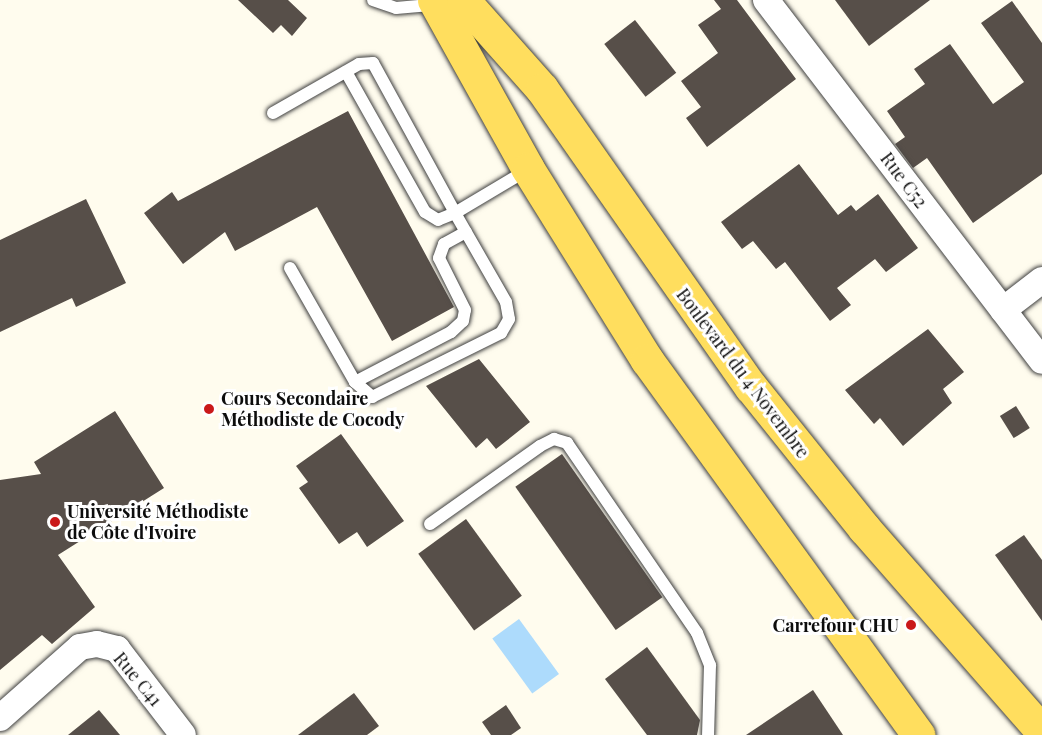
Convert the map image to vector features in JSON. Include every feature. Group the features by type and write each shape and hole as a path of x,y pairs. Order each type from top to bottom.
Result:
{"main road":[{"path":"444,2 528,169 654,370 918,735"},
{"name":"Boulevard du 4 Novembre","path":"444,2 542,89 751,387 864,528 1042,731"}],"street":[{"name":"Rue C52","path":"766,0 1042,361"},
{"path":"1003,310 1042,279"},
{"name":"Rue C41","path":"0,718 80,647 98,644 117,649 183,735"}],"lane":[{"path":"373,0 396,8 444,2"},
{"path":"273,113 346,72 372,63 382,73 455,213 506,302 506,327 372,397 355,382 290,268"},
{"path":"346,72 424,212 438,220 455,213 528,169"},
{"path":"355,382 451,332 463,321 465,310 439,258 444,244 466,232"},
{"path":"430,524 540,446 554,439 567,443 697,633 710,665 708,735"}],"water":[{"path":"519,619 559,674 532,693 492,638"}],"building":[{"path":"238,0 288,0 307,18 292,36 281,25 273,33"},
{"path":"714,0 737,0 796,79 707,147 686,118 701,107 681,81 718,53 698,25 721,9"},
{"path":"835,0 930,0 869,46"},
{"path":"1012,1 1042,43 1042,174 973,223 927,158 913,168 895,144 905,137 887,111 925,84 914,69 950,44 993,104 1024,82 981,23"},
{"path":"635,20 676,73 646,97 604,44"},
{"path":"348,111 454,307 392,341 317,207 235,251 225,232 183,264 144,213 172,192 178,201"},
{"path":"799,164 838,215 851,205 856,211 878,194 918,248 886,272 875,259 837,288 851,305 830,321 785,262 776,269 753,241 742,249 721,222"},
{"path":"86,199 126,283 76,307 72,298 0,332 0,240"},
{"path":"928,329 964,372 943,389 952,403 903,446 880,418 874,424 845,390"},
{"path":"479,359 530,422 496,449 487,438 476,448 426,386"},
{"path":"1016,406 1030,428 1014,438 1000,416"},
{"name":"Université Méthodiste de Côte d'Ivoire","path":"115,411 164,488 58,555 95,607 52,644 42,635 0,670 0,480 41,474 34,462"},
{"path":"341,434 404,521 367,547 357,532 339,544 299,488 308,482 296,466"},
{"path":"562,454 662,597 616,630 515,487"},
{"path":"466,519 522,596 474,631 418,554"},
{"path":"1024,535 1042,560 1042,621 995,555"},
{"path":"647,647 700,720 697,735 647,735 605,679"},
{"path":"813,690 843,735 746,735"},
{"path":"354,693 379,726 367,735 298,735"},
{"path":"506,705 521,728 511,735 491,735 482,722"},
{"path":"99,710 120,735 68,735"}],"place":[{"name":"Cours Secondaire Méthodiste de Cocody","path":"209,409"},
{"name":"Université Méthodiste de Côte d'Ivoire","path":"55,522"},
{"name":"Carrefour CHU","path":"911,625"}]}
